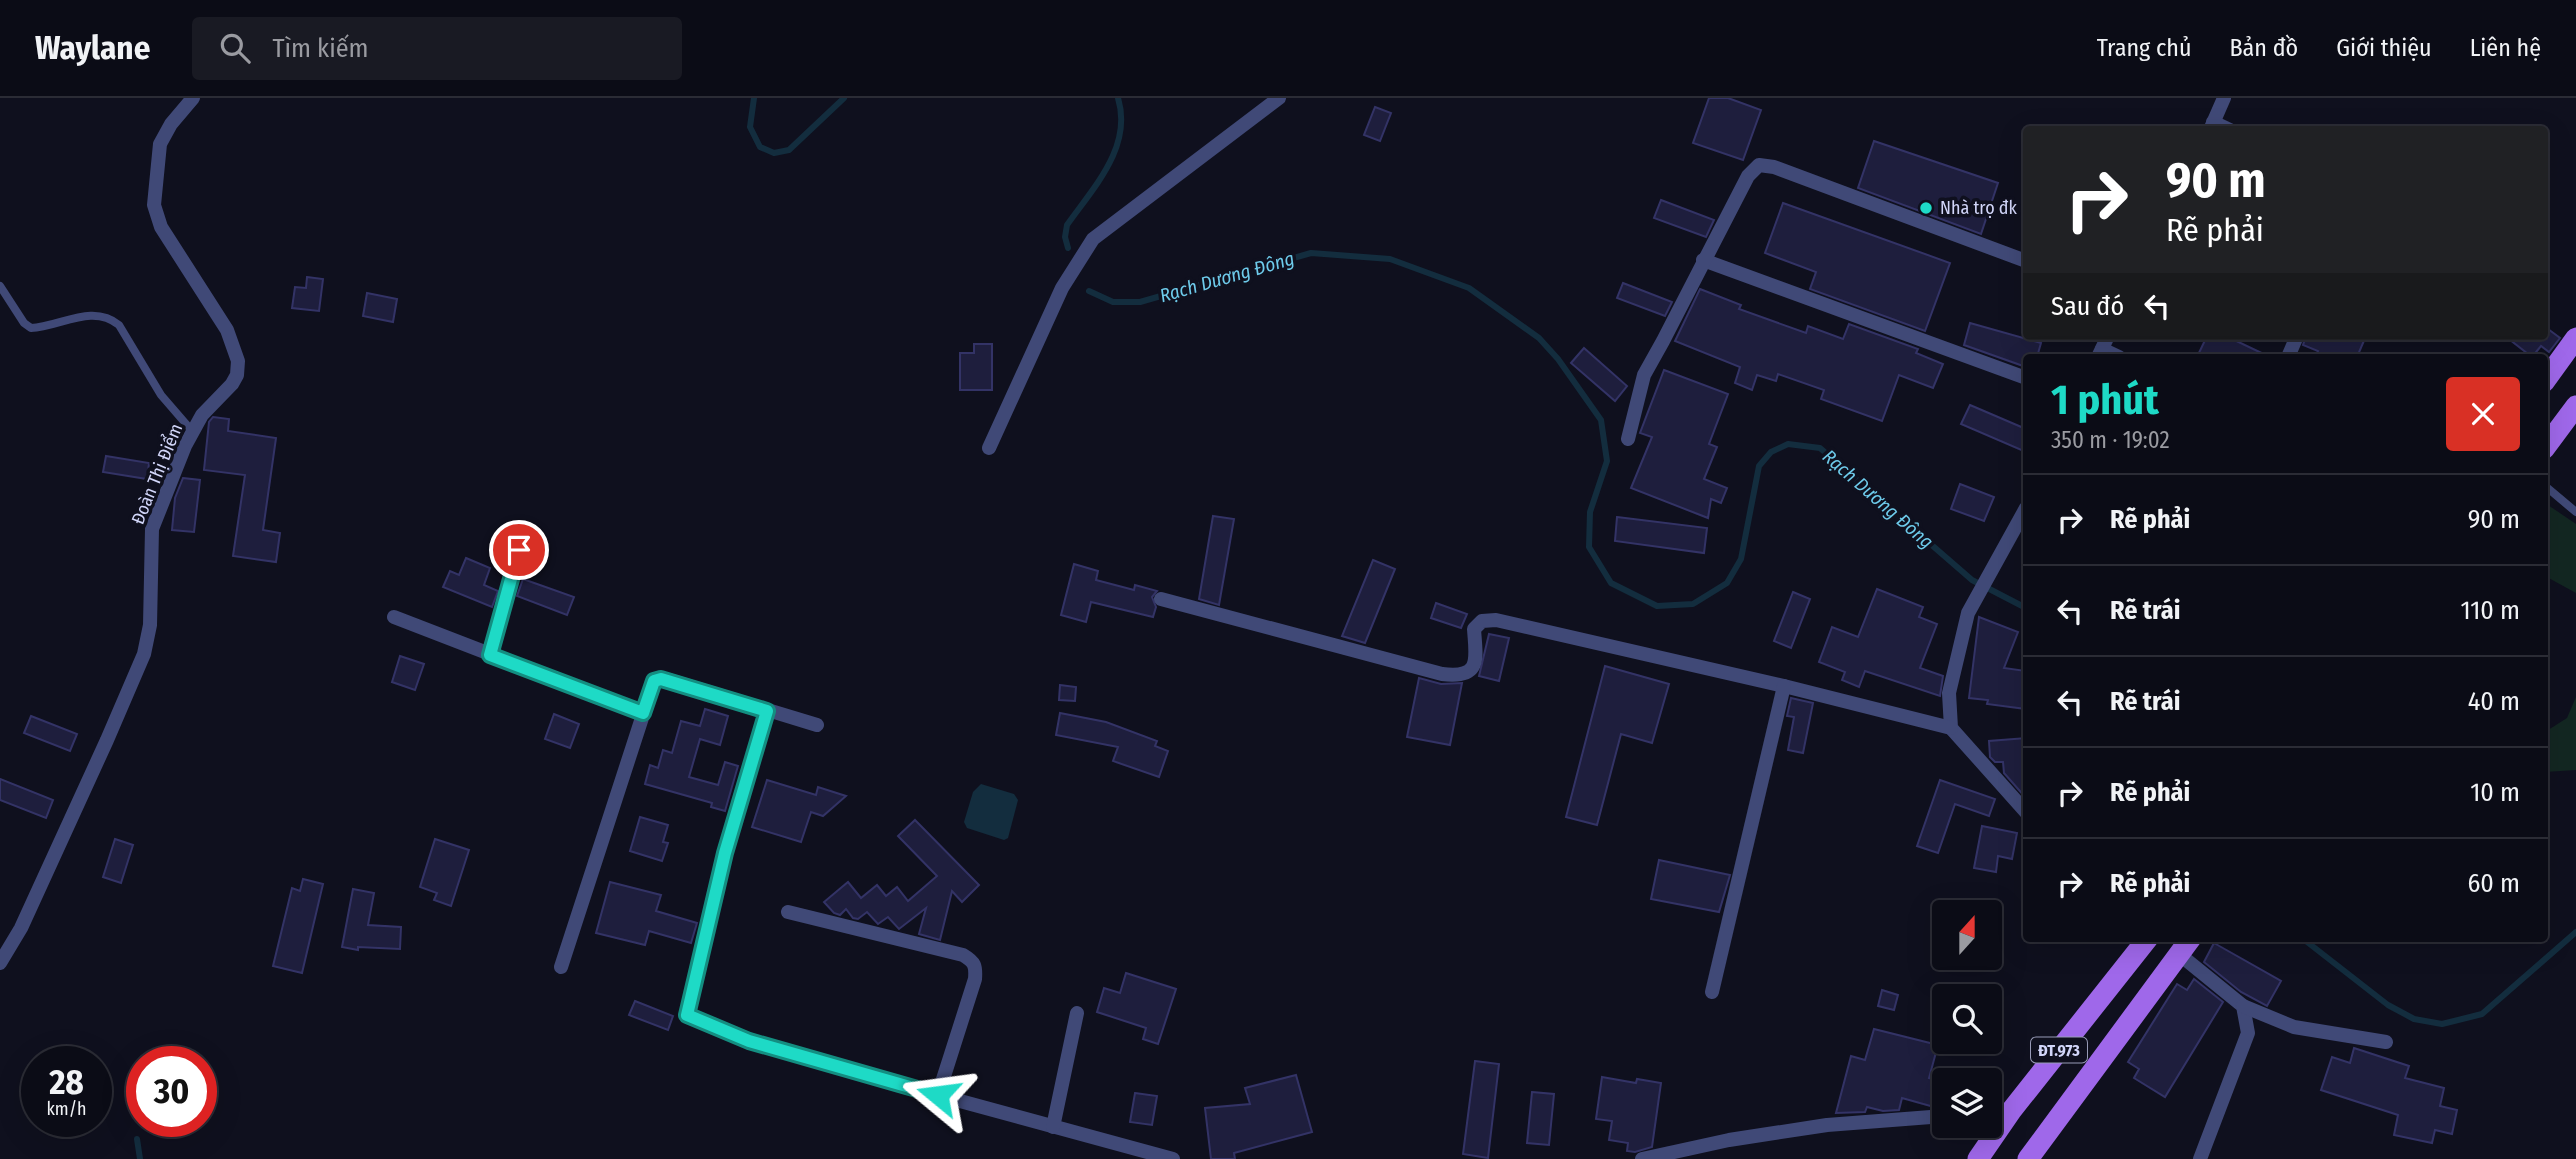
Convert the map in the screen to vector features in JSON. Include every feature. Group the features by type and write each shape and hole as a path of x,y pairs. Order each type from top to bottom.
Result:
{"main road":[{"path":"2548,376 2576,338"},
{"path":"2548,444 2576,406"},
{"name":"ĐT.973","path":"2002,1110 2141,942"},
{"name":"ĐT.973","path":"2028,1159 2185,946"},
{"name":"ĐT.973","path":"1978,1159 1988,1138"}],"street":[{"name":"Đoàn Thị Điểm","path":"0,963 21,928 144,654 150,625 152,529 202,415 232,384 237,375 238,361 227,330 161,228 154,205 154,181 160,144 171,124 193,98"},
{"path":"989,448 1062,288 1093,239 1279,98"},
{"path":"2211,126 2224,98"},
{"path":"1628,439 1644,374 1748,176 1759,165 1774,167 2023,260"},
{"path":"1703,260 2023,377"},
{"path":"1951,728 1949,693 1952,670 1968,613 2023,514"},
{"path":"490,655 519,550"},
{"path":"1161,599 1442,674 1458,676 1473,669 1476,660 1474,629 1482,621 1496,620 1784,686 1951,728 2023,809"},
{"path":"394,617 643,713"},
{"path":"561,967 654,681 661,679 817,725"},
{"path":"1712,992 1784,686"},
{"path":"767,711 725,853 687,1015 749,1041 1173,1159"},
{"path":"788,912 963,955 972,960 976,966 975,979 938,1095"},
{"path":"2185,946 2243,1006 2294,1027 2386,1042"},
{"path":"2200,1159 2248,1033 2243,1006"},
{"path":"1053,1127 1077,1013"},
{"path":"1642,1159 1729,1140 1827,1125 1932,1117"}],"lane":[{"path":"0,286 24,323 31,328 78,317 101,317 120,325 160,395 193,432"},
{"path":"2548,488 2576,512"}],"green space":[{"path":"2548,505 2576,524 2576,593 2548,578"},
{"path":"2576,697 2576,770 2548,772 2548,730 2567,718"}],"water":[{"path":"981,784 1014,794 1018,800 1008,838 1004,840 967,828 964,822 973,792"}],"building":[{"path":"1709,98 1728,98 1761,110 1743,160 1693,143"},
{"path":"1375,107 1391,113 1380,141 1364,135"},
{"path":"1874,141 1998,183 1981,234 1858,188"},
{"path":"1661,200 1714,220 1706,237 1654,218"},
{"path":"1783,203 1950,263 1925,331 1810,289 1816,272 1765,253"},
{"path":"307,277 323,279 319,311 292,308 295,287 306,288"},
{"path":"1623,283 1672,302 1665,316 1617,298"},
{"path":"1700,289 1741,305 1739,309 1806,333 1808,326 1843,339 1849,324 1918,349 1916,353 1943,364 1933,388 1899,375 1882,421 1821,399 1824,390 1778,374 1776,381 1757,375 1752,390 1735,383 1740,367 1675,341"},
{"path":"367,293 397,299 393,322 363,316"},
{"path":"1970,323 2041,343 2038,354 2023,354 2023,366 1964,345"},
{"path":"2548,329 2560,338 2549,352 2541,346 2534,354 2528,354 2510,340 2548,340"},
{"path":"2205,340 2234,340 2264,354 2198,354"},
{"path":"2305,340 2364,340 2358,354 2317,354 2318,351 2303,345"},
{"path":"974,344 992,344 992,390 960,390 960,353 974,353"},
{"path":"1584,348 1627,386 1615,401 1571,363"},
{"path":"1664,370 1728,394 1709,444 1717,447 1704,479 1727,488 1721,503 1711,499 1708,518 1631,488 1652,437 1640,433"},
{"path":"1970,405 2023,428 2023,451 1961,424"},
{"path":"213,417 229,419 228,431 276,438 263,530 280,533 276,562 233,556 245,475 204,470 209,422"},
{"path":"106,456 149,463 147,479 103,472"},
{"path":"183,478 200,480 194,532 172,530 175,498"},
{"path":"1960,484 1994,497 1984,521 1951,509"},
{"path":"1213,516 1234,519 1219,605 1199,599"},
{"path":"1617,517 1707,528 1704,553 1615,541"},
{"path":"466,558 490,568 484,585 498,591 492,607 443,587 450,571 459,575"},
{"path":"1373,560 1395,569 1365,643 1342,636"},
{"path":"1074,564 1098,571 1096,580 1134,590 1135,585 1157,591 1152,597 1156,607 1153,617 1091,602 1086,622 1061,615"},
{"path":"523,579 574,597 567,615 517,596"},
{"path":"1877,589 1923,607 1919,617 1937,624 1920,668 1943,676 1940,696 1865,671 1859,687 1842,680 1845,672 1819,662 1832,627 1858,637"},
{"path":"1793,592 1810,599 1791,648 1774,641"},
{"path":"1436,603 1467,614 1461,628 1431,618"},
{"path":"1979,617 2018,632 2004,668 2023,671 2023,709 1987,704 1988,700 1969,698"},
{"path":"1489,634 1509,638 1499,681 1479,676"},
{"path":"400,656 424,664 415,690 392,682"},
{"path":"1605,666 1669,684 1652,743 1621,734 1597,825 1566,817"},
{"path":"1419,678 1441,684 1462,683 1450,745 1407,737"},
{"path":"1060,685 1076,687 1075,701 1059,700"},
{"path":"1791,698 1813,703 1803,753 1788,750 1794,717 1787,716"},
{"path":"705,709 728,716 720,745 700,739 689,777 718,785 725,762 738,766 725,811 711,807 712,803 645,784 650,765 658,768 663,750 672,753 681,721 700,726"},
{"path":"1060,713 1106,722 1157,741 1155,746 1168,751 1159,777 1113,761 1118,747 1056,735"},
{"path":"554,714 579,724 570,748 545,739"},
{"path":"31,716 77,734 70,751 24,733"},
{"path":"2023,738 2023,795 2004,773 2003,762 1995,762 1990,757 1989,741"},
{"path":"0,779 53,800 46,818 0,800"},
{"path":"767,780 816,795 818,787 846,796 823,816 811,812 801,842 752,827"},
{"path":"1940,780 1995,799 1989,816 1955,804 1938,853 1917,846"},
{"path":"640,817 668,825 663,842 668,843 662,861 630,851"},
{"path":"915,820 979,885 962,902 952,891 940,940 919,934 926,908 899,929 888,917 878,924 867,912 858,919 853,918 846,909 840,915 834,913 824,902 848,882 861,898 877,885 886,896 897,887 908,901 937,876 898,836"},
{"path":"1982,826 2017,833 2012,859 1998,856 1996,872 1974,868"},
{"path":"115,839 133,845 121,883 103,877"},
{"path":"435,839 469,850 451,906 434,900 437,893 420,887"},
{"path":"1659,860 1730,875 1719,912 1651,899"},
{"path":"303,879 323,884 302,973 273,966 292,888 300,891"},
{"path":"610,882 661,895 656,911 697,923 691,943 649,931 645,945 596,933"},
{"path":"353,889 374,893 368,925 401,927 400,949 358,947 358,950 342,947"},
{"path":"2214,943 2281,981 2267,1006 2241,992 2204,962"},
{"path":"1126,973 1176,989 1158,1044 1143,1039 1146,1028 1097,1012 1104,988 1120,993"},
{"path":"2194,979 2223,1002 2165,1097 2134,1078 2139,1069 2128,1062 2177,984 2187,990"},
{"path":"1882,990 1898,995 1894,1010 1878,1006"},
{"path":"635,1001 673,1016 668,1030 629,1015"},
{"path":"1874,1029 1932,1044 1932,1054 1936,1054 1929,1078 1932,1079 1932,1106 1902,1098 1899,1110 1883,1111 1867,1107 1865,1112 1836,1113 1851,1056 1865,1060"},
{"path":"2354,1048 2409,1066 2405,1078 2444,1088 2440,1106 2457,1110 2452,1134 2435,1130 2432,1143 2394,1135 2398,1115 2321,1090 2332,1057 2350,1063"},
{"path":"1475,1061 1499,1064 1488,1158 1463,1154"},
{"path":"1296,1075 1312,1132 1234,1153 1235,1159 1211,1159 1205,1108 1250,1104 1245,1088"},
{"path":"1602,1077 1636,1083 1637,1079 1661,1083 1652,1147 1635,1152 1627,1151 1628,1143 1609,1140 1612,1121 1596,1119"},
{"path":"1532,1092 1554,1094 1549,1145 1527,1143"},
{"path":"1135,1093 1157,1096 1152,1125 1130,1122"}],"waterway":[{"name":"Rạch Dương Đông","path":"754,98 750,127 760,147 774,153 789,150 844,98"},
{"name":"Rạch Dương Đông","path":"1068,248 1065,237 1067,225 1099,181 1115,150 1121,116 1118,98"},
{"name":"Rạch Dương Đông","path":"1089,291 1113,302 1140,302 1311,253 1390,259 1469,288 1539,338 1558,359 1601,420 1607,461 1590,512 1589,547 1611,583 1657,606 1693,604 1727,583 1741,559 1759,466 1771,452 1788,444 1820,448 1972,580 2023,606"},
{"name":"Rạch Dương Đông","path":"2307,942 2388,1005 2414,1019 2442,1024 2482,1014 2576,932"},
{"path":"137,1139 140,1159"}],"place":[{"name":"Nhà trọ đk","path":"1926,208"}],"route":[{"path":"519,550 490,655 643,713 657,679 669,680 767,711 725,853 687,1015 749,1041 938,1095"}]}
